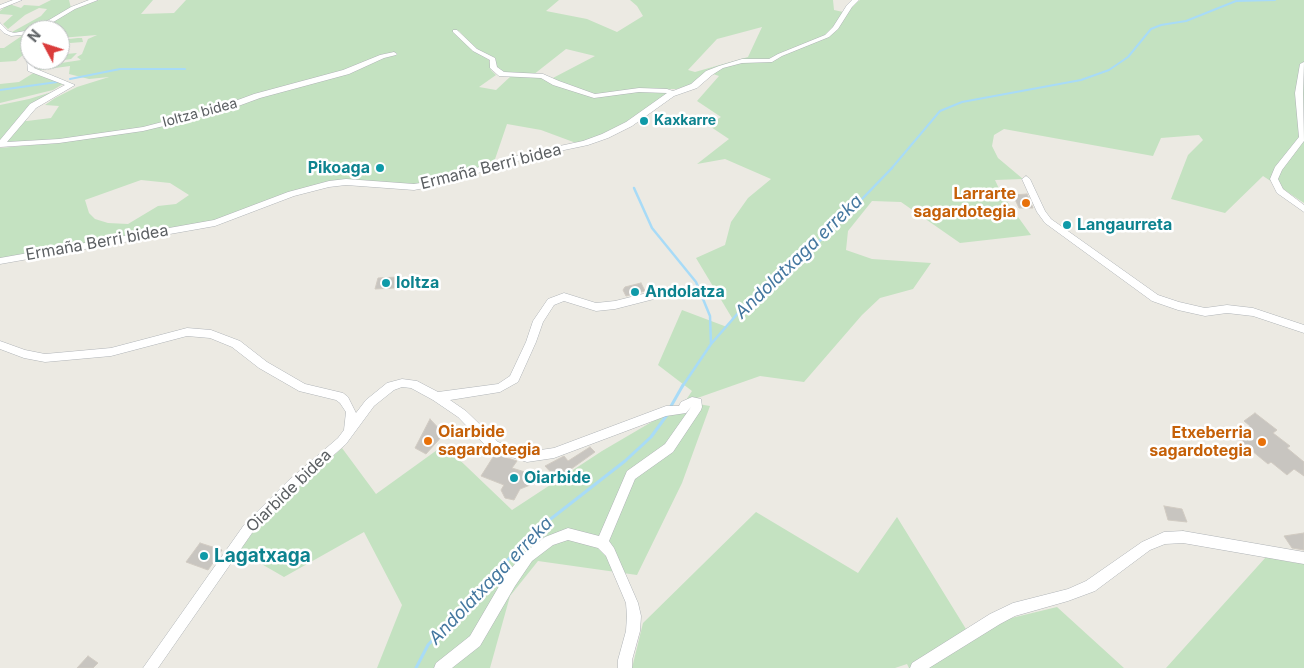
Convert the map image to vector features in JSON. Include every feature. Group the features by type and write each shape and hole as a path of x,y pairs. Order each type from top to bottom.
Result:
{"street":[{"path":"2,7 19,0"},
{"path":"52,20 73,8 95,0"},
{"path":"455,30 475,50 493,59 494,68 502,74 543,76 572,90 594,96 639,90 673,93 694,86 709,73 721,66 742,61 770,61 780,54 822,39 832,33 849,6 856,0"},
{"path":"0,25 9,34 20,34"},
{"name":"Ioltza bidea","path":"0,145 59,141 143,129 219,110 257,96 346,72 382,56 394,54"},
{"path":"1304,64 1300,93 1303,137 1278,169 1274,179 1280,191 1304,209"},
{"name":"Ioltza bidea","path":"0,145 33,106 71,85 36,70"},
{"name":"Ermaña Berri bidea","path":"0,261 215,223 291,194 329,184 346,182 414,186 432,184 530,155 597,140 630,124 673,93"},
{"path":"1026,179 1041,212 1048,221 1116,272 1155,298 1204,312 1227,309 1254,312 1304,330"},
{"path":"437,397 500,388 514,379 531,342 538,321 550,302 564,297 596,307 615,305 651,296"},
{"path":"0,345 24,354 45,358 111,352 187,332 211,334 236,344 263,365 303,388 339,396 344,400 351,412 349,430"},
{"name":"Oiarbide bidea","path":"150,668 248,529 292,485 342,441 370,403 391,386 402,383 413,384 462,414 494,446 527,457 554,453 670,411 682,410 692,402 697,402 697,408 669,448 631,475 602,543"},
{"path":"441,668 474,641 519,567 549,540 568,534 602,543 610,552 632,602 634,616 633,631 625,660 625,668"},
{"path":"917,668 1012,610 1068,595 1090,586 1146,546 1164,538 1183,537 1304,558"}],"green space":[{"path":"51,0 69,0 71,8 74,9 99,0 153,0 141,14 174,13 186,0 559,0 546,11 587,19 617,32 643,16 637,6 630,0 833,0 834,10 843,12 860,0 1304,0 1304,203 1263,176 1225,213 1171,199 1188,155 1203,140 1199,135 1161,138 1153,156 1004,129 994,135 992,146 998,158 1023,179 995,180 1001,193 1031,235 960,243 901,202 872,201 848,231 846,250 872,259 931,263 913,289 880,298 862,315 804,382 760,376 686,402 710,406 682,483 637,575 538,561 510,596 490,668 377,668 402,605 364,532 284,577 239,551 259,524 342,448 376,494 444,445 512,510 602,451 684,403 692,391 658,365 682,310 727,327 732,318 696,258 725,245 731,222 748,198 771,179 725,159 697,164 729,139 708,125 721,117 697,101 719,76 707,72 694,84 677,89 641,89 607,94 589,94 551,79 595,56 566,49 533,75 515,75 496,69 495,59 476,49 459,31 455,32 469,47 489,60 491,70 496,75 479,87 496,90 511,76 537,76 589,96 607,96 637,91 669,93 628,124 600,137 576,143 541,130 507,124 493,165 433,183 401,185 348,181 330,182 304,188 251,206 218,220 0,259 0,148 64,142 144,129 222,110 257,97 342,74 383,56 395,53 384,54 342,72 255,96 219,109 142,128 58,141 8,144 4,143 22,120 51,118 59,106 45,105 55,98 77,87 109,77 89,79 69,74 70,62 81,60 77,57 82,54 88,39 97,35 70,37 70,20 34,20 41,16 47,9 39,8 25,15 8,29 3,24 13,15 0,14 0,11 9,4 21,8 24,5 39,6","holes":["762,27 748,57 695,72 688,70 717,39","141,180 170,183 189,195 176,204 158,206 128,224 108,223 95,219 89,213 85,200"]},
{"path":"20,28 20,33 12,32"},
{"path":"20,37 20,58 16,61 0,62 0,48 4,48"},
{"path":"82,38 83,42 70,43 70,39"},
{"path":"77,53 71,59 70,54"},
{"path":"35,72 63,84 53,90 0,103 0,84 19,82"},
{"path":"58,90 46,98 0,142 0,105"},
{"path":"756,512 858,573 897,517 966,629 1057,607 1124,668 909,668 907,664 895,668 632,668 643,623"},
{"path":"1266,557 1296,563 1304,562 1304,668 1166,668"}],"building":[{"name":"Larrarte sagardotegia","path":"1027,194 1033,208 1019,208 1013,195"},
{"name":"Ioltza","path":"398,277 395,288 375,289 378,278"},
{"name":"Andolatza","path":"641,283 645,291 626,296 623,290 625,287"},
{"name":"Etxeberria sagardotegia","path":"1255,413 1277,430 1273,433 1290,446 1287,448 1304,462 1304,476 1294,469 1287,475 1271,462 1268,464 1235,437 1250,426 1244,421"},
{"name":"Oiarbide sagardotegia","path":"430,419 444,434 426,454 415,448"},
{"path":"590,447 595,452 557,479 545,466 564,456 568,461"},
{"name":"Oiarbide","path":"495,454 517,461 512,468 528,473 537,470 543,480 520,489 514,500 505,498 501,490 504,485 481,476"},
{"path":"1164,506 1182,509 1187,522 1168,520"},
{"path":"1304,533 1304,550 1292,548 1284,536"},
{"name":"Lagatxaga","path":"200,543 222,550 208,570 186,562"},
{"path":"88,656 98,663 93,668 77,668"}],"waterway":[{"name":"Andolatxaga erreka","path":"891,169 940,111 962,102 1081,80 1109,70 1128,57 1151,29 1161,25 1186,21 1236,1 1275,0"},
{"path":"70,79 120,69 185,69"},
{"path":"0,90 57,82"},
{"name":"Andolatxaga erreka","path":"711,344 739,312 833,229 892,168"},
{"path":"634,188 652,228 696,282 710,316 711,344"},
{"name":"Andolatxaga erreka","path":"682,387 711,344"},
{"name":"Andolatxaga erreka","path":"670,408 683,385"},
{"name":"Andolatxaga erreka","path":"416,668 428,645 534,532 625,461 651,437 667,415"}],"place":[{"name":"Kaxkarre","path":"644,121"},
{"name":"Pikoaga","path":"380,168"},
{"name":"Larrarte sagardotegia","path":"1026,203"},
{"name":"Langaurreta","path":"1067,225"},
{"name":"Ioltza","path":"386,283"},
{"name":"Andolatza","path":"635,292"},
{"name":"Oiarbide sagardotegia","path":"428,441"},
{"name":"Etxeberria sagardotegia","path":"1262,442"},
{"name":"Oiarbide","path":"514,478"},
{"name":"Lagatxaga","path":"204,556"}]}
